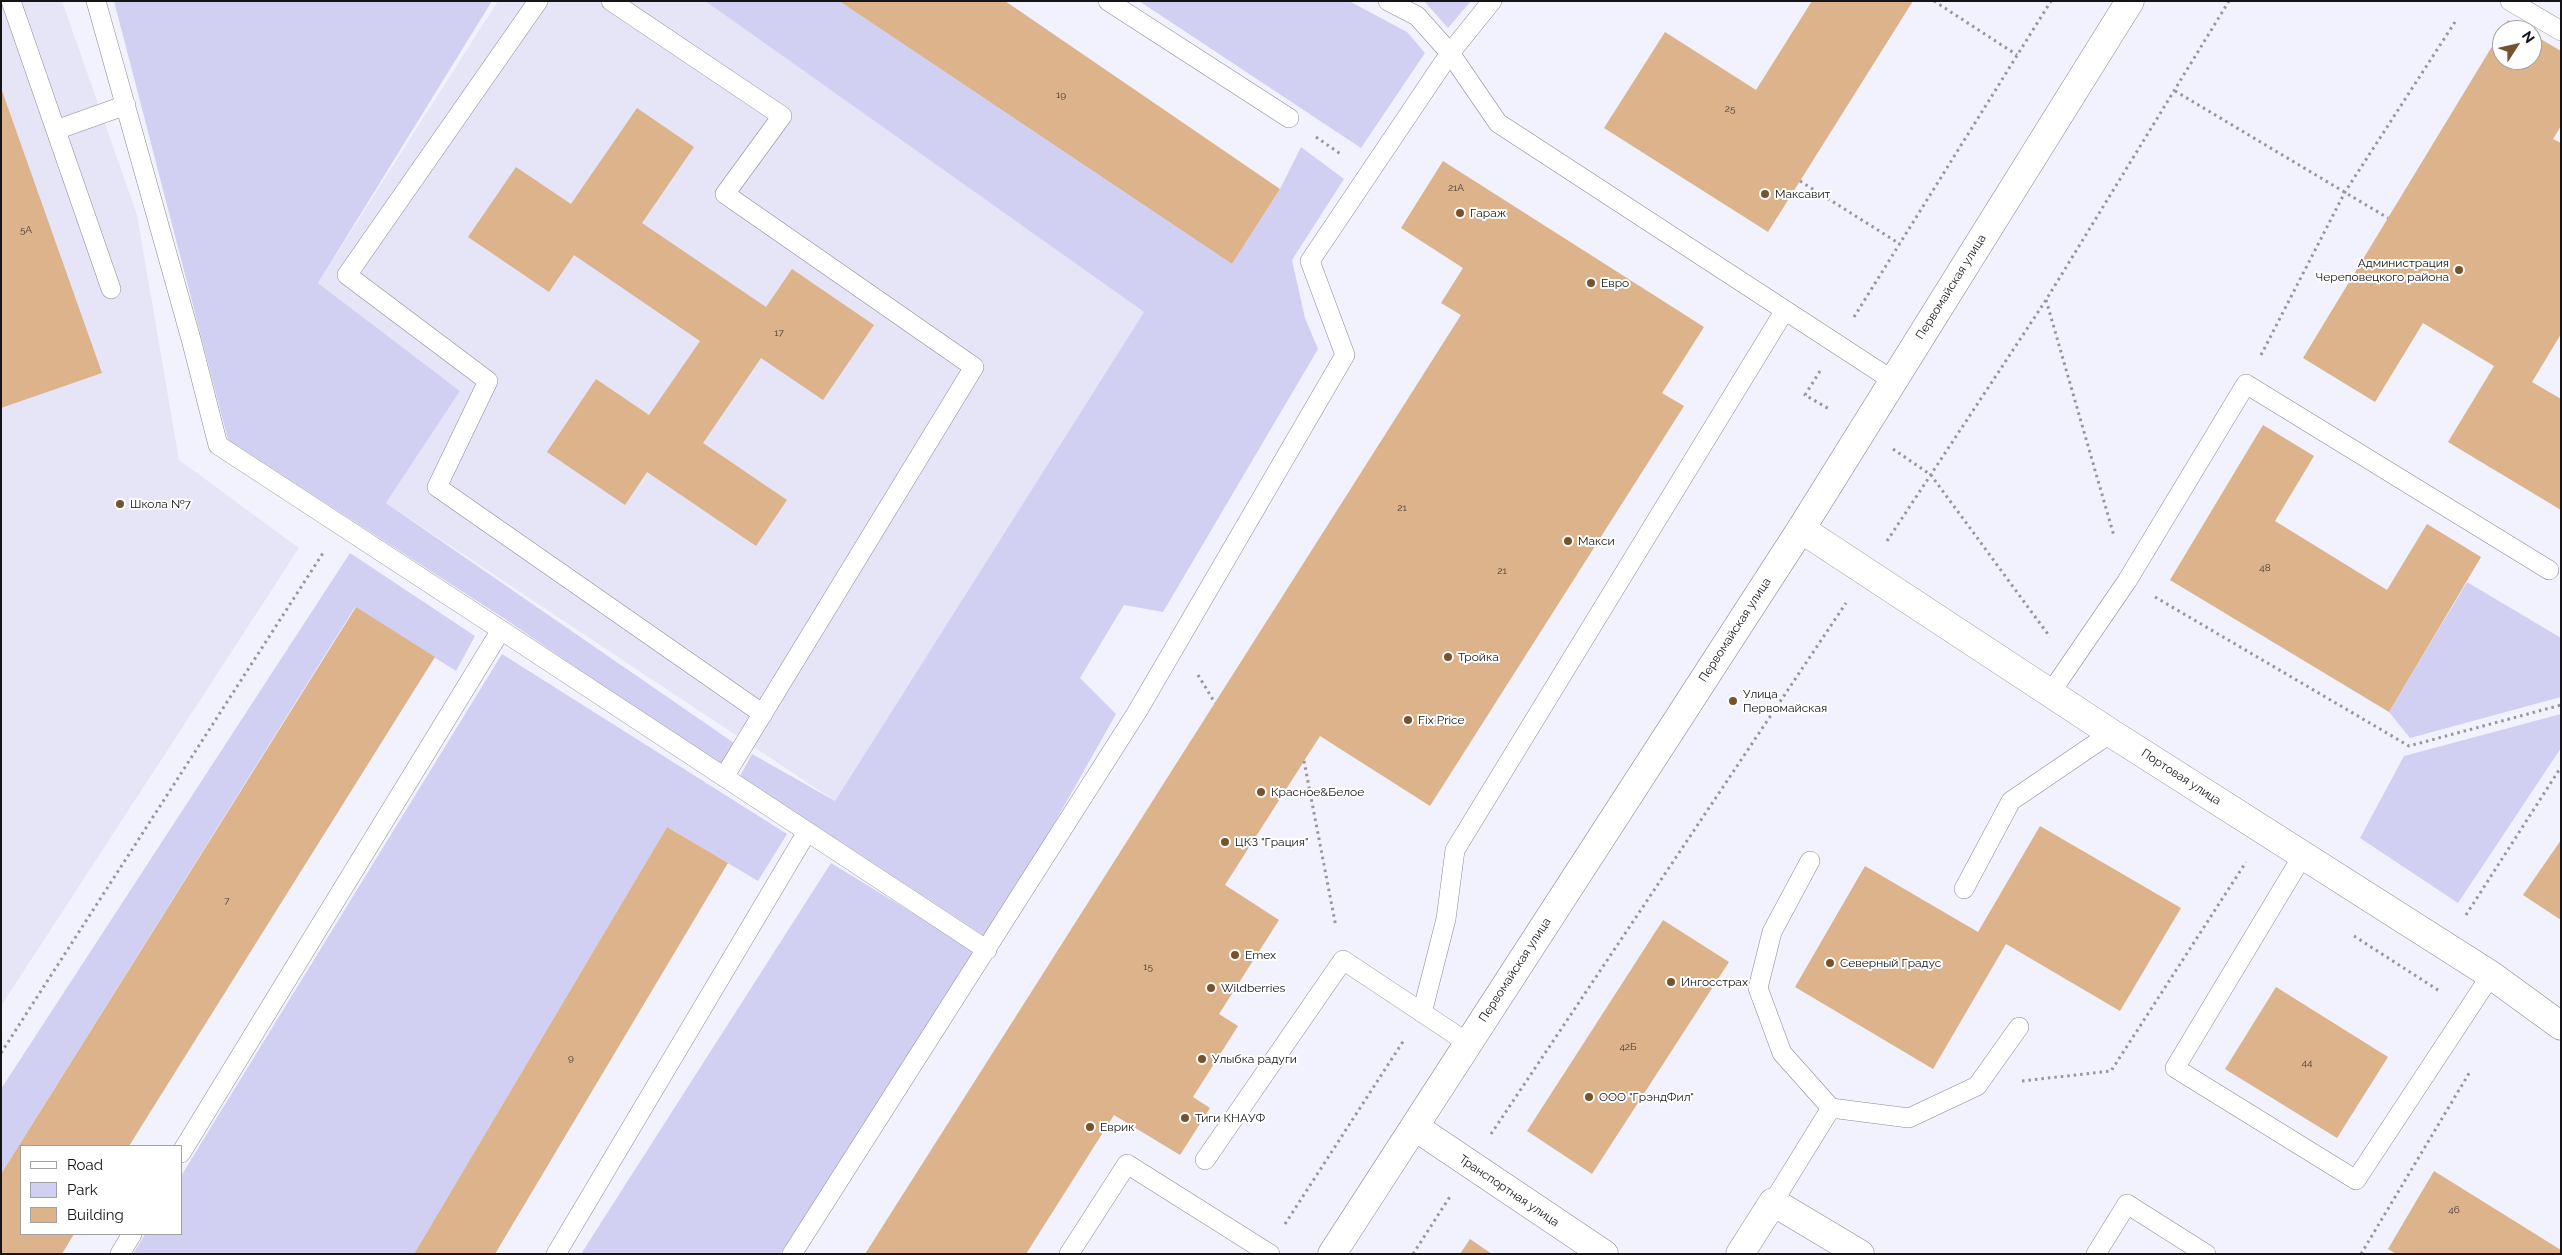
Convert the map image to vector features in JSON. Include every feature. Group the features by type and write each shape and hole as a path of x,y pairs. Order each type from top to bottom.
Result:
{"street":[{"name":"Первомайская улица","path":"1332,1254 1800,529 2130,1"},
{"name":"Портовая улица","path":"1800,529 2111,733 2491,975 2561,1026"},
{"name":"Транспортная улица","path":"1414,1127 1597,1252"},
{"path":"1740,1254 1773,1202 1860,1254"}],"lane":[{"path":"12,1 112,289"},
{"path":"96,1 191,339 218,445 987,950"},
{"path":"538,1 347,275 488,381 437,486 763,714"},
{"path":"611,1 782,116 725,194 974,367 724,777"},
{"path":"1108,1 1289,118"},
{"path":"1388,1 1416,16 1450,53 1498,123 1892,380"},
{"path":"792,1254 1137,712 1345,355 1310,261 1450,53 1492,1"},
{"path":"2510,1 2561,30"},
{"path":"56,130 126,105"},
{"path":"1422,1013 1446,919 1455,850 1785,310"},
{"path":"2051,692 2127,581 2246,384 2549,570"},
{"path":"182,1151 501,630"},
{"path":"1964,889 2011,801 2111,733"},
{"path":"556,1254 807,832"},
{"path":"2303,855 2174,1068 2356,1180 2491,975"},
{"path":"1810,861 1772,932 1758,988 1782,1053 1831,1108 1910,1118 1977,1086 2020,1027"},
{"path":"1205,1160 1343,960 1468,1043"},
{"path":"1773,1202 1831,1108"},
{"path":"1069,1254 1127,1164 1268,1253"},
{"path":"2096,1254 2127,1204 2206,1254"},
{"path":"120,1254 131,1235"}],"path":[{"path":"1934,1 2017,56"},
{"path":"1805,395 2051,1"},
{"path":"1413,1254 1470,1165 1867,572 2046,300 2229,1"},
{"path":"2246,384 2345,192 2455,22"},
{"path":"2175,91 2388,218"},
{"path":"1289,118 1369,174"},
{"path":"1800,181 1900,244"},
{"path":"2046,300 2127,581 2409,746 2561,705"},
{"path":"1931,475 2070,664"},
{"path":"1,1053 340,525"},
{"path":"1304,761 1343,960"},
{"path":"2456,913 2465,918 2561,767"},
{"path":"1977,1086 2111,1071 2266,832"},
{"path":"2245,864 2283,889"},
{"path":"2349,932 2468,1010"},
{"path":"2423,980 2446,947"},
{"path":"1268,1253 1422,1013"},
{"path":"2361,1254 2476,1062"}],"shaded area":[{"name":"Школа №7","path":"1,1 62,1 137,215 179,460 299,548 1,1006"},
{"path":"498,1 705,1 1144,312 835,801 386,503 460,391 318,283"}],"green space":[{"path":"114,1 492,1 318,283 460,391 386,503 734,743 720,766 508,621 228,440"},
{"path":"705,1 839,1 1232,264 1280,189 1301,147 1344,179 1292,260 1305,318 1318,349 1163,612 1124,605 1080,678 1116,714 989,939 740,776 752,754 835,801 1144,312"},
{"path":"1139,1 1349,1 1407,32 1425,53 1361,148"},
{"path":"1424,1 1471,1 1448,28"},
{"path":"350,553 475,636 456,671 355,607 1,1174 1,1089"},
{"path":"2467,582 2561,638 2561,697 2410,738 2389,712"},
{"path":"502,654 787,834 758,881 667,827 414,1254 133,1254 144,1235 182,1235 182,1174"},
{"path":"2561,714 2561,748 2458,903 2360,838 2404,756"},
{"path":"831,863 978,953 780,1254 581,1254"}],"building":[{"path":"839,1 1005,1 1280,189 1232,264"},
{"path":"1812,1 1913,1 1768,232 1604,128 1665,32 1756,90"},
{"name":"Администрация Череповецкого района","path":"2542,40 2561,51 2561,126 2553,139 2561,143 2561,334 2532,382 2561,399 2561,510 2448,442 2494,366 2423,323 2375,402 2303,358 2492,46 2492,70 2542,70"},
{"path":"1,88 102,373 1,408"},
{"path":"637,108 694,147 642,223 766,307 792,269 874,325 823,400 761,358 703,443 787,500 756,546 647,472 625,505 547,452 596,379 649,415 700,341 574,255 549,292 468,237 516,167 571,204"},
{"path":"1443,161 1704,327 1662,393 1684,406 1430,806 1320,736 1225,885 1279,920 1219,1014 1238,1026 1193,1097 1210,1108 1180,1155 1114,1115 1026,1254 865,1254 1461,315 1441,303 1463,268 1401,228"},
{"path":"2263,425 2314,456 2275,521 2387,590 2427,524 2481,557 2389,712 2170,580"},
{"path":"356,607 435,657 130,1145 20,1145 20,1235 73,1235 62,1254 1,1254 1,1174"},
{"path":"2040,826 2181,908 2120,1011 2006,944 1933,1069 1795,987 1865,866 1978,932"},
{"path":"667,827 728,863 495,1254 414,1254"},
{"path":"2561,840 2561,920 2523,895"},
{"path":"1663,920 1729,962 1592,1174 1527,1131"},
{"path":"2276,987 2388,1057 2337,1138 2225,1069"},
{"path":"2434,1171 2561,1250 2561,1254 2396,1254 2388,1249"},
{"path":"1470,1239 1492,1254 1460,1254"}],"place":[{"name":"Максавит","path":"1765,194"},
{"name":"Гараж","path":"1460,213"},
{"name":"Администрация Череповецкого района","path":"2459,270"},
{"name":"Евро","path":"1591,283"},
{"name":"Школа №7","path":"120,504"},
{"name":"Макси","path":"1568,541"},
{"name":"Тройка","path":"1448,657"},
{"name":"Улица Первомайская","path":"1733,701"},
{"name":"Fix Price","path":"1408,720"},
{"name":"Красное&Белое","path":"1261,792"},
{"name":"ЦКЗ \"Грация\"","path":"1225,842"},
{"name":"Emex","path":"1235,955"},
{"name":"Северный Градус","path":"1830,963"},
{"name":"Ингосстрах","path":"1671,982"},
{"name":"Wildberries","path":"1211,988"},
{"name":"Улыбка радуги","path":"1202,1059"},
{"name":"ООО \"ГрэндФил\"","path":"1589,1097"},
{"name":"Тиги КНАУФ","path":"1185,1118"},
{"name":"Еврик","path":"1090,1127"}]}
